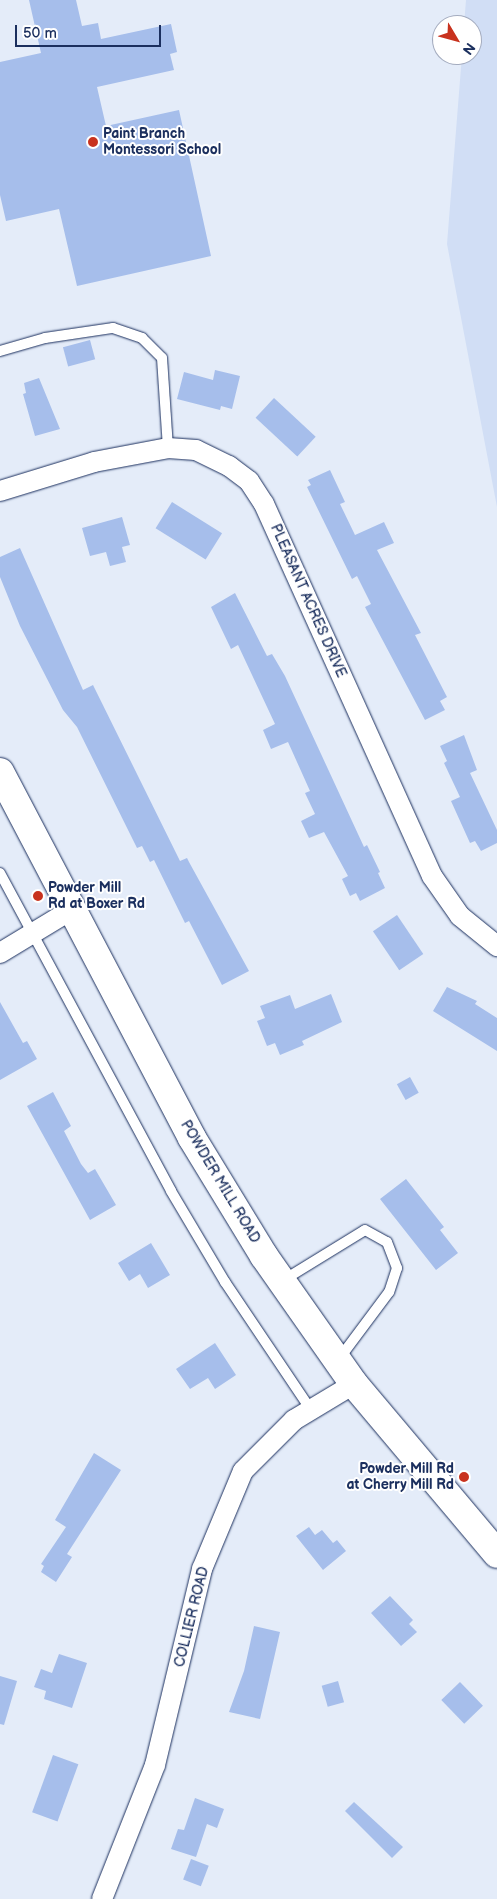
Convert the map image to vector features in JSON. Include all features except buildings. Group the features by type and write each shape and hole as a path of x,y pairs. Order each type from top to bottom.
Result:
{"main road":[{"name":"POWDER MILL ROAD","path":"0,772 192,1138 282,1281 354,1384 497,1554"}],"street":[{"name":"PLEASANT ACRES DRIVE","path":"0,492 94,462 168,448 196,450 229,466 249,481 264,504 432,876 460,916 497,946"},
{"path":"0,953 33,936 71,910"},
{"name":"COLLIER ROAD","path":"102,1899 155,1765 202,1569 243,1471 294,1420 354,1384"}],"lane":[{"path":"0,351 45,338 114,328 142,338 162,358 168,448"},
{"path":"0,873 170,1191 225,1282 311,1410"},
{"path":"282,1281 365,1230 387,1242 397,1268 389,1292 338,1360"}],"shaded area":[{"path":"466,0 497,0 497,507 447,244 461,65 482,65 482,15 465,15"}],"place":[{"name":"Paint Branch Montessori School","path":"93,142"},
{"name":"Powder Mill Rd at Boxer Rd","path":"38,896"},
{"name":"Powder Mill Rd at Cherry Mill Rd","path":"464,1477"}]}
